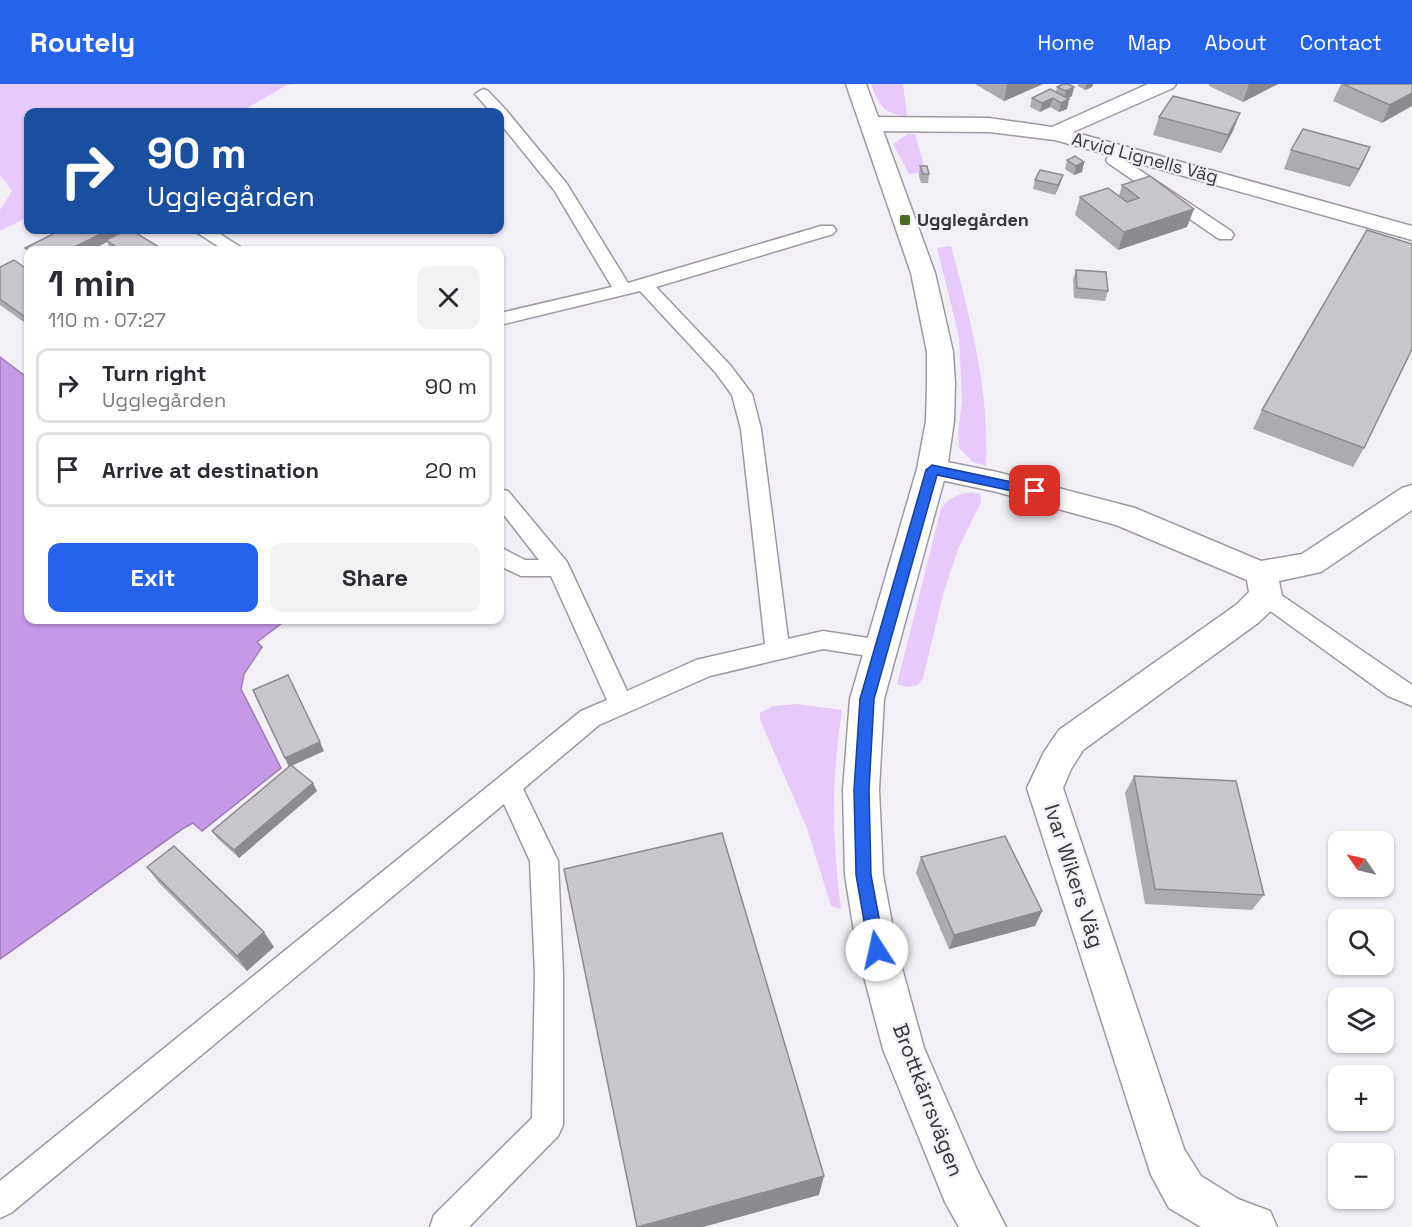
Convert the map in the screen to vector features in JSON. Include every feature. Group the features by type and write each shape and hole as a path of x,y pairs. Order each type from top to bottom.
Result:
{"street":[{"name":"Brottkärrsvägen","path":"856,84 923,273 940,352 940,421 932,470 867,699 861,790 864,875 877,950 904,1049 961,1186 983,1227"},
{"path":"1057,134 1064,128 1166,84"},
{"name":"Arvid Lignells Väg","path":"872,124 989,125 1057,134 1412,233"},
{"path":"932,470 997,482 1124,516 1171,534 1236,565 1264,584 1310,564 1412,495"},
{"name":"Ivar Wikers Väg","path":"1254,1227 1226,1217 1185,1192 1166,1160 1045,788 1056,762 1071,740 1247,614 1264,584"}],"lane":[{"path":"483,94 495,108"},
{"path":"504,119 561,188 622,291"},
{"path":"1121,151 1113,160 1225,235"},
{"path":"504,318 622,291 827,230"},
{"path":"209,234 229,246"},
{"path":"644,285 723,369 742,394 751,429 778,651"},
{"path":"504,501 559,568 621,704"},
{"path":"504,557 521,568 559,568"},
{"path":"1264,584 1397,689 1412,696"},
{"path":"0,1202 590,718 705,668 823,640 881,649"},
{"path":"446,1227 547,1125 549,974 544,861 508,785"}],"shaded area":[{"path":"0,84 296,84 287,85 247,108 24,108 24,219 0,231 0,210 12,191 0,175"},
{"path":"871,84 903,84 907,116 887,111 877,98"},
{"path":"908,134 915,134 926,172 909,174 893,144"},
{"path":"951,246 982,383 986,466 973,462 959,448 958,433 962,400 959,337 937,248"},
{"path":"0,357 24,375 24,624 281,624 257,642 262,647 244,674 241,689 281,768 202,831 193,823 184,828 0,959"},
{"path":"971,492 980,494 981,502 958,549 944,591 923,678 918,685 907,687 897,684 941,509 950,499"},
{"path":"796,704 842,710 834,786 836,858 841,909 831,906 807,828 760,720 760,713 773,706"}],"building":[{"path":"1063,84 1074,87 1066,91 1057,87"},
{"path":"1343,84 1412,84 1412,93 1390,105"},
{"path":"1050,89 1069,99 1061,103 1053,98 1042,103 1032,98"},
{"path":"1173,96 1240,113 1228,135 1159,117"},
{"path":"1303,129 1370,147 1359,169 1291,150"},
{"path":"1075,156 1084,162 1076,166 1067,160"},
{"path":"920,166 927,166 929,174 923,174"},
{"path":"1040,170 1063,175 1058,185 1035,180"},
{"path":"1150,176 1194,209 1124,232 1080,197 1108,188 1127,202 1139,198 1122,185"},
{"path":"1367,230 1412,244 1412,349 1364,448 1262,410"},
{"path":"53,234 101,234 76,246 29,246"},
{"path":"119,234 138,234 157,246 115,246 106,240"},
{"path":"14,260 24,267 24,316 0,299 0,267"},
{"path":"1076,270 1106,272 1108,291 1077,288"},
{"path":"288,675 320,742 285,758 253,690"},
{"path":"291,765 313,783 234,850 212,831"},
{"path":"1134,776 1236,781 1264,895 1155,889"},
{"path":"722,833 824,1176 637,1227 564,869"},
{"path":"1005,836 1042,911 954,935 921,857"},
{"path":"174,846 264,932 237,956 147,867"}],"place":[{"name":"Ugglegården","path":"905,220"}],"route":[{"path":"877,950 864,875 861,790 867,699 932,470 1035,491"}]}
